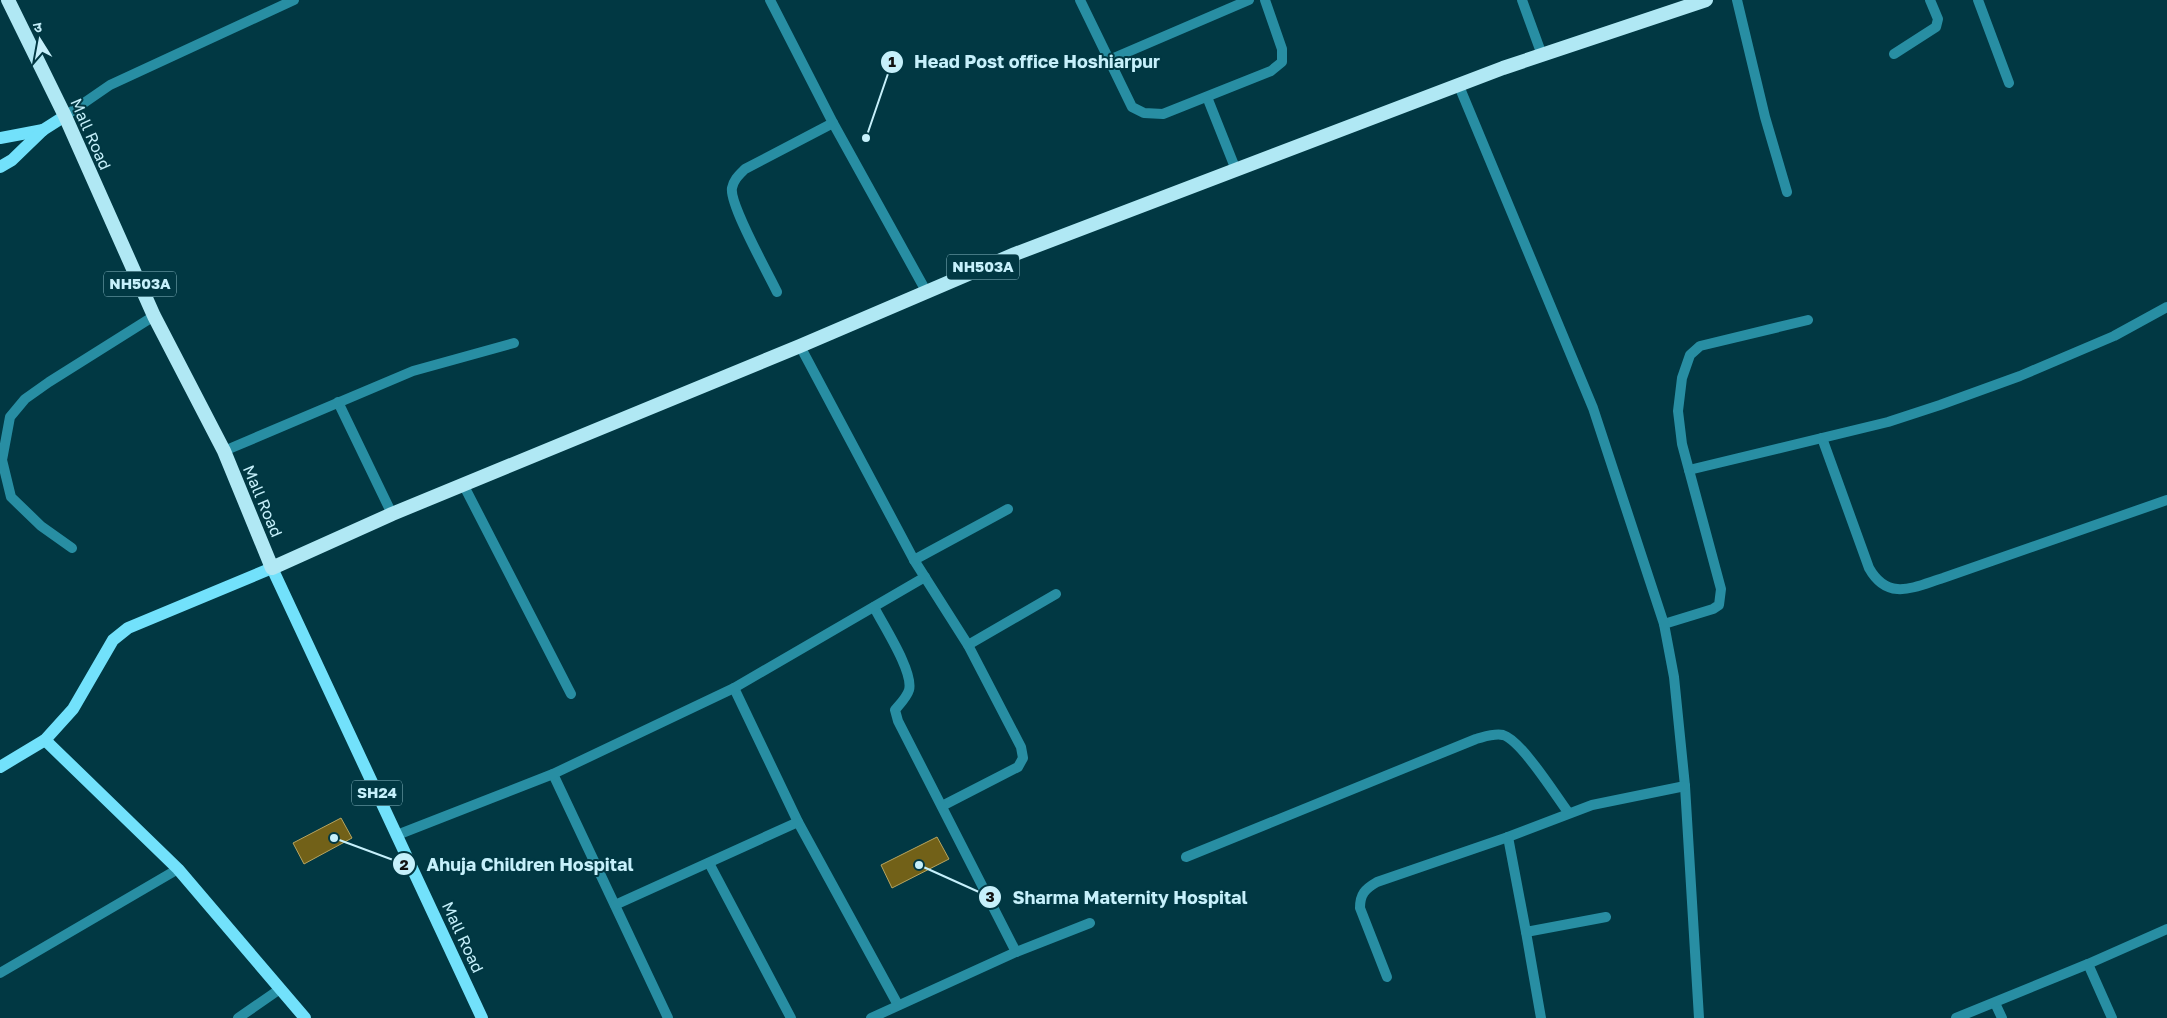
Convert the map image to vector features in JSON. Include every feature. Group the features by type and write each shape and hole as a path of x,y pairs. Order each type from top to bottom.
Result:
{"highway":[{"name":"Mall Road","path":"8,0 64,116 154,316 224,451 272,568"},
{"name":"NH503A","path":"272,568 392,514 464,486 800,346 1015,254 1542,55 1706,0"}],"main road":[{"path":"0,166 12,160 43,130 64,116"},
{"path":"0,138 43,130"},
{"path":"0,766 45,740 73,709 113,640 128,628 272,568"},
{"name":"Mall Road","path":"272,568 482,1018"},
{"path":"45,740 178,869 305,1018"}],"street":[{"path":"64,116 110,85 294,0"},
{"path":"770,0 833,123 926,291"},
{"path":"1080,0 1132,107 1144,114 1163,114 1271,71 1282,62 1282,49 1264,0"},
{"path":"1109,60 1249,0"},
{"path":"1522,0 1542,55"},
{"path":"1736,0 1765,117 1787,192"},
{"path":"1894,54 1936,28 1938,19 1930,0"},
{"path":"1978,0 2009,83"},
{"path":"1459,86 1594,408 1664,624 1674,678 1685,786 1700,1018"},
{"path":"1207,97 1236,170"},
{"path":"777,292 734,204 732,188 736,178 746,169 833,123"},
{"path":"1689,470 1888,422 2020,376 2114,336 2167,307"},
{"path":"72,548 41,526 11,497 2,460 10,417 25,399 49,382 154,316"},
{"path":"1664,624 1713,609 1719,605 1721,598 1718,574 1682,444 1678,402 1682,378 1690,355 1700,346 1718,340 1808,320"},
{"path":"224,451 413,371 514,343"},
{"path":"800,346 914,560 968,645 1021,747 1023,758 1018,767 942,806"},
{"path":"338,402 392,514"},
{"path":"1822,438 1869,568 1882,586 1894,590 1914,587 1943,578 2167,500"},
{"path":"464,486 572,694"},
{"path":"914,560 1008,509"},
{"path":"397,835 553,774 734,688 925,577"},
{"path":"968,645 1056,594"},
{"path":"874,607 904,664 909,679 909,690 895,710 898,721 1016,952"},
{"path":"734,688 798,822 898,1005"},
{"path":"1186,857 1476,739 1492,735 1503,735 1522,750 1568,812"},
{"path":"553,774 668,1018"},
{"path":"1387,977 1360,908 1360,897 1366,888 1376,882 1508,837 1568,812 1592,805 1685,786"},
{"path":"615,905 798,822"},
{"path":"1508,837 1541,1018"},
{"path":"709,863 790,1018"},
{"path":"0,973 178,869"},
{"path":"1526,932 1606,917"},
{"path":"871,1018 1016,952 1090,923"},
{"path":"1956,1018 2166,931"},
{"path":"2088,964 2112,1018"},
{"path":"238,1018 280,989"},
{"path":"1995,1003 2002,1018"}],"building":[{"path":"341,818 352,838 304,864 293,843"},
{"path":"937,837 949,859 892,888 881,865"}],"place":[{"name":"Head Post office Hoshiarpur","path":"866,138"},
{"name":"Ahuja Children Hospital","path":"334,838"},
{"name":"Sharma Maternity Hospital","path":"919,865"}]}
